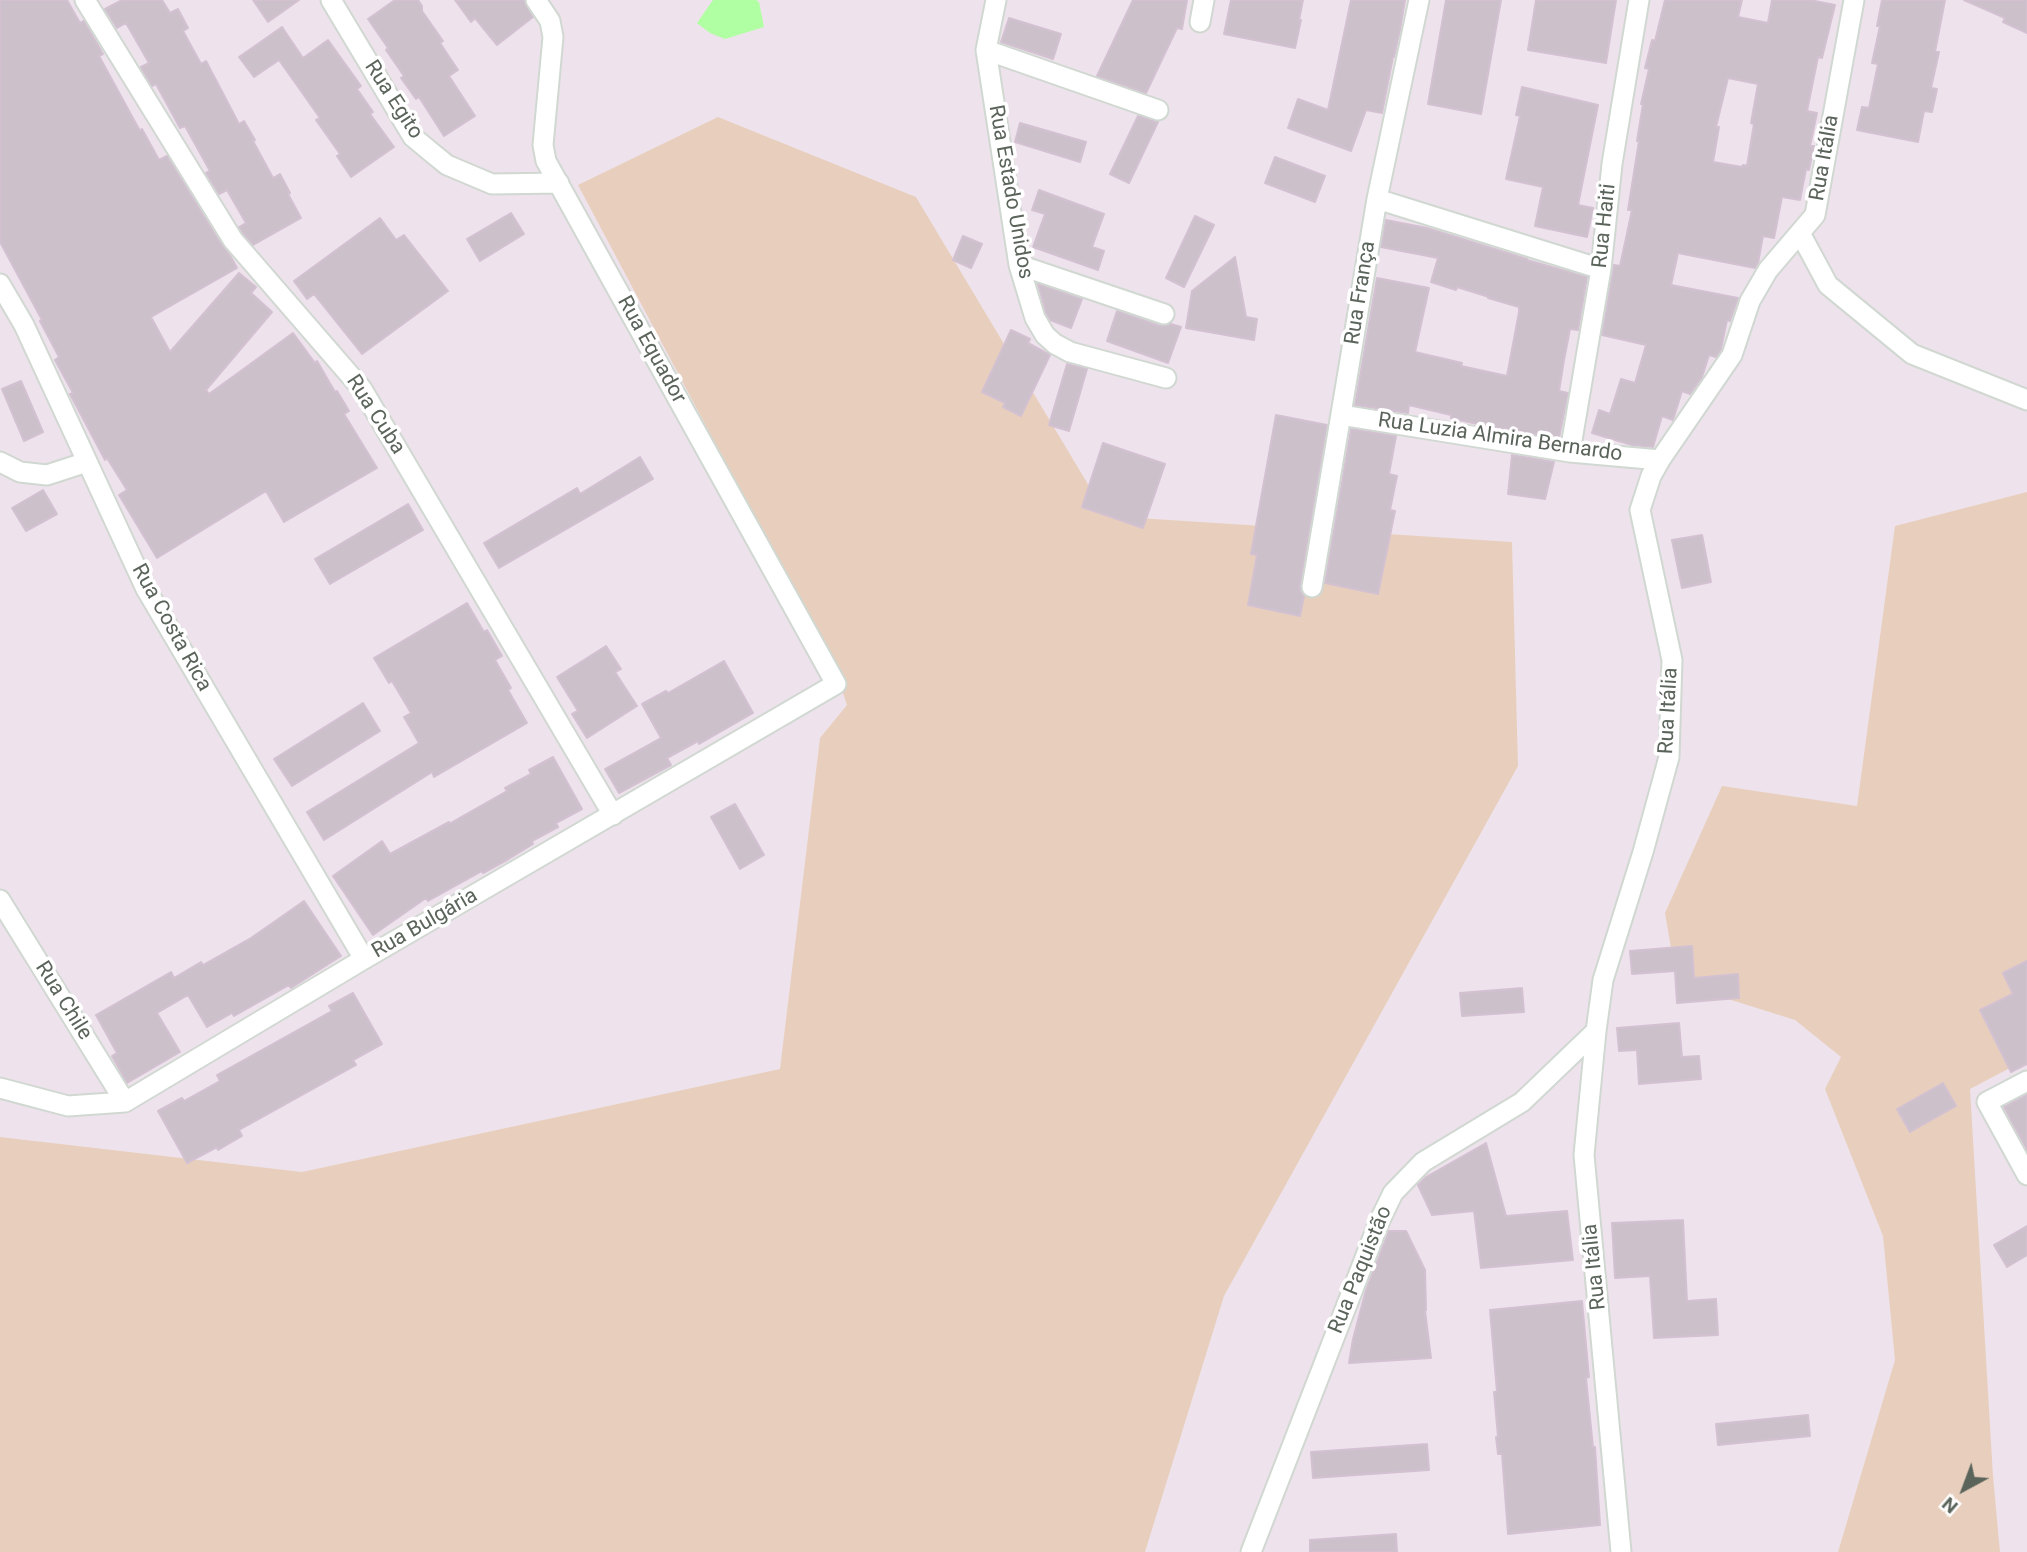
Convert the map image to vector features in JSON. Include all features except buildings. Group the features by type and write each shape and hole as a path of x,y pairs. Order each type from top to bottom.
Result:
{"street":[{"name":"Rua Cuba","path":"85,0 233,240 362,389 613,815"},
{"name":"Rua Egito","path":"331,0 413,137 430,152 447,165 492,184 559,183"},
{"name":"Rua Equador","path":"536,0 550,21 553,37 543,145 546,160 836,684"},
{"name":"Rua Estado Unidos","path":"996,0 986,50 1019,265 1035,318 1055,345 1070,352 1166,378"},
{"path":"1200,22 1205,0"},
{"name":"Rua França","path":"1312,587 1377,199 1419,0"},
{"name":"Rua Haiti","path":"1570,452 1601,269 1612,164 1639,0"},
{"name":"Rua Itália","path":"1621,1552 1584,1155 1603,981 1669,757 1672,660 1640,510 1651,476 1660,460 1732,355 1750,301 1768,270 1815,215 1854,0"},
{"path":"986,50 1158,110"},
{"path":"1377,199 1601,269"},
{"path":"1800,233 1828,285 1912,354 2027,400"},
{"path":"1019,265 1164,314"},
{"name":"Rua Costa Rica","path":"0,284 24,325 146,589 363,959"},
{"name":"Rua Luzia Almira Bernardo","path":"1340,415 1570,452 1660,460"},
{"path":"0,461 20,472 47,475 87,462"},
{"name":"Rua Bulgária","path":"0,1088 68,1106 125,1102 363,959 836,684"},
{"name":"Rua Chile","path":"0,900 125,1102"},
{"name":"Rua Paquistão","path":"1251,1552 1378,1222 1393,1193 1423,1162 1522,1102 1596,1031"},
{"path":"2027,1082 1987,1102 2027,1175"}],"shaded area":[{"path":"713,0 756,0 759,2 764,27 725,39 710,33 697,23"},
{"path":"718,117 916,197 1107,516 1512,542 1518,766 1224,1296 1145,1552 0,1552 0,1137 302,1172 780,1069 820,738 847,705 835,669 578,185"},
{"path":"2027,492 2027,1059 1970,1089 2000,1552 1838,1552 1895,1360 1883,1236 1825,1089 1841,1057 1795,1020 1677,983 1665,913 1722,786 1857,806 1895,526"}]}
